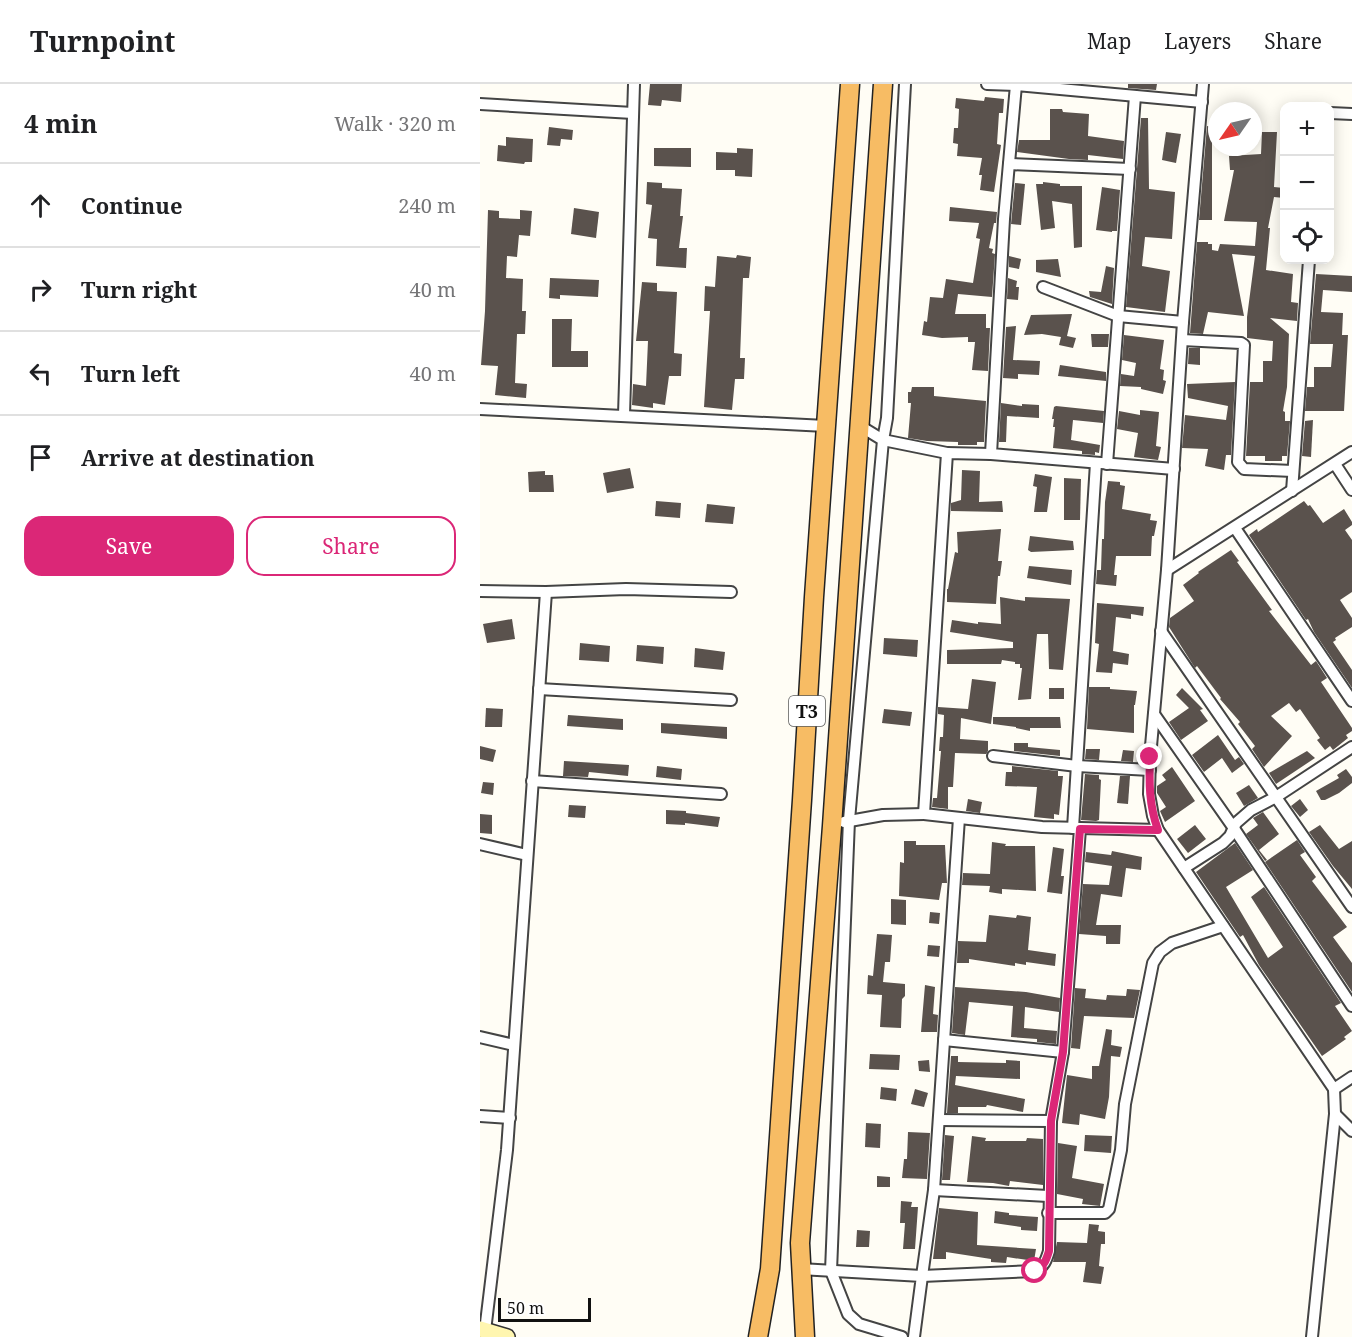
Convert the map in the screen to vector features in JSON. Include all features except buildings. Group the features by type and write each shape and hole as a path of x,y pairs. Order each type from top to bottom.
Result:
{"highway":[{"name":"T3","path":"758,1337 770,1269 850,84"},
{"name":"T3","path":"805,1337 800,1244 832,826 883,84"}],"main road":[{"path":"483,1330 507,1337"}],"street":[{"path":"624,415 634,84"},
{"path":"902,1337 859,1324 848,1314 831,1271 849,820 883,440 887,418 905,84"},
{"path":"987,84 1131,92 1202,102"},
{"path":"1203,84 1183,322 1167,570 1149,794 1158,830 1334,1089 1335,1114 1312,1337"},
{"path":"990,454 1016,85"},
{"path":"800,1269 922,1276 1035,1271 1042,1267 1049,1251 1048,1196 1051,1121 1063,1052 1077,828 1077,766 1102,463 1118,316 1130,169 1131,92"},
{"path":"480,104 633,113"},
{"path":"1334,113 1352,114"},
{"path":"1009,164 1130,169"},
{"path":"1292,491 1309,264"},
{"path":"1043,286 1118,316 1183,322"},
{"path":"1182,340 1244,345 1238,462 1244,469 1293,471"},
{"path":"480,409 826,426"},
{"path":"860,426 883,440 947,453 990,454 1174,469"},
{"path":"1167,570 1352,452"},
{"path":"924,814 947,453"},
{"path":"1335,464 1352,490"},
{"path":"1235,528 1352,701"},
{"path":"480,591 546,592 626,589 731,592"},
{"path":"483,1330 510,1118 546,592"},
{"path":"1161,631 1352,907"},
{"path":"539,689 731,700"},
{"path":"1154,714 1233,827 1352,1006"},
{"path":"1184,868 1223,843 1230,836 1233,827 1251,810 1276,797 1352,747"},
{"path":"993,756 1077,766 1150,770"},
{"path":"532,781 722,794"},
{"path":"832,826 849,820 883,815 924,814 1077,828 1158,830"},
{"path":"914,1337 934,1190 959,818"},
{"path":"480,844 527,855"},
{"path":"1048,1213 1096,1214 1105,1213 1109,1209 1121,1150 1125,1104 1153,963 1160,952 1172,943 1223,926"},
{"path":"480,1037 514,1045"},
{"path":"944,1040 1063,1052"},
{"path":"1334,1089 1352,1077"},
{"path":"1335,1114 1352,1131"},
{"path":"480,1116 510,1118"},
{"path":"939,1120 1051,1121"},
{"path":"934,1190 1048,1196"}],"route":[{"path":"1035,1271 1042,1267 1049,1251 1051,1121 1063,1052 1080,829 1158,830 1149,794 1150,757"}]}
